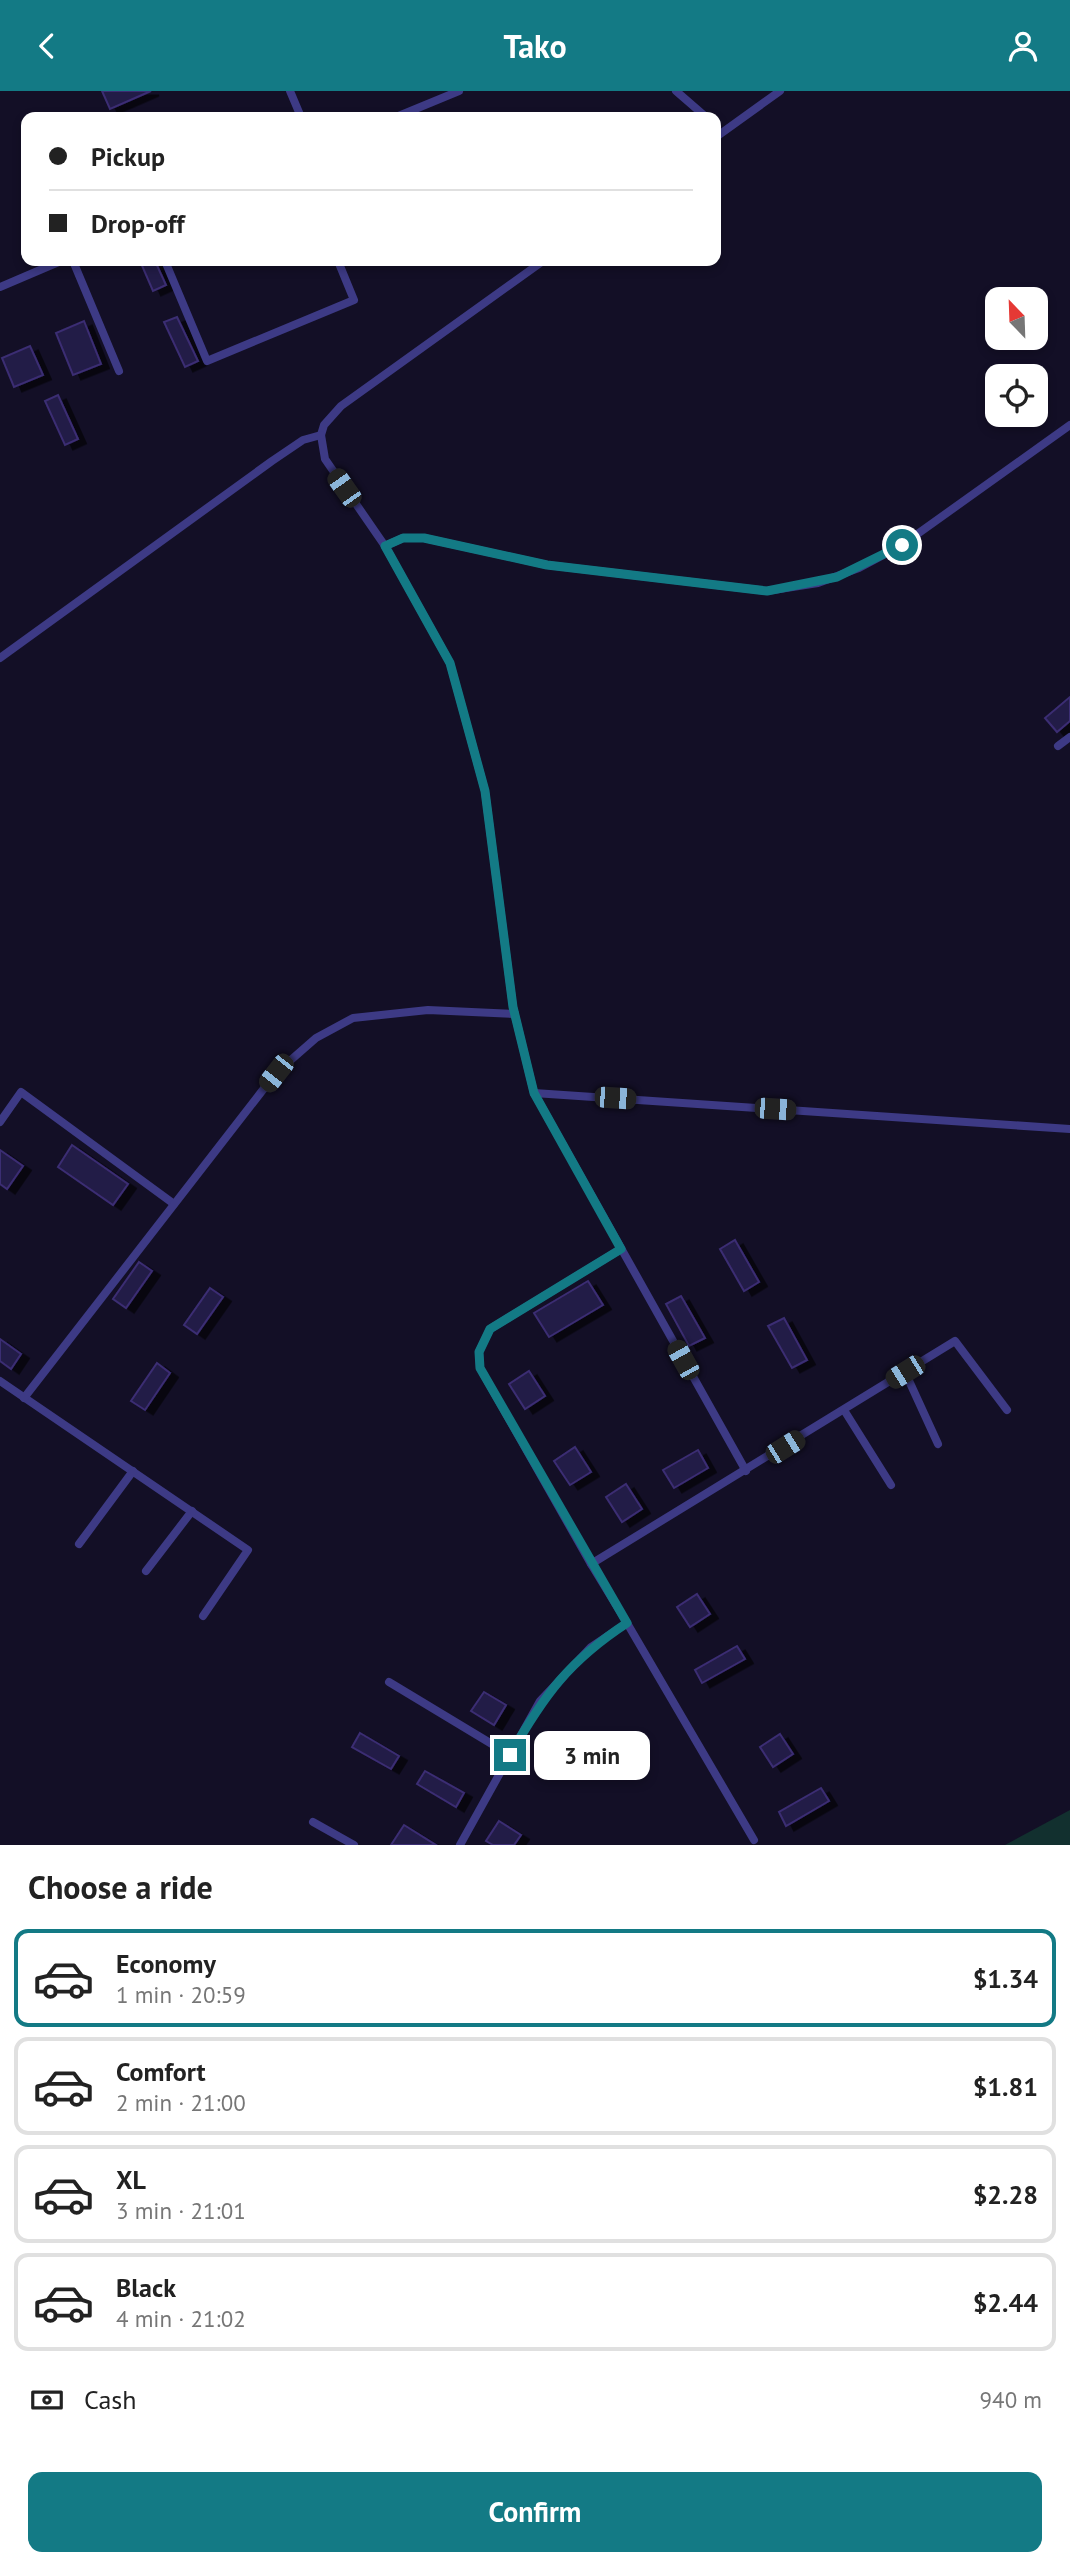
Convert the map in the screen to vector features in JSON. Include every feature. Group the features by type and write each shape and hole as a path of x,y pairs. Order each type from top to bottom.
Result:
{"lane":[{"path":"290,91 299,112"},
{"path":"408,112 459,91"},
{"path":"676,91 700,112"},
{"path":"721,130 780,91"},
{"path":"0,287 49,266"},
{"path":"75,266 119,372"},
{"path":"167,266 207,361 354,300 340,266"},
{"path":"536,266 341,406 330,417 321,435 330,468 385,546 450,663 485,791 515,1014 534,1093 746,1471"},
{"path":"385,546 403,538 424,538 547,565 767,591 818,583 859,568 902,545 1069,427"},
{"path":"0,657 272,461 303,440 321,435"},
{"path":"1058,746 1070,737"},
{"path":"24,1398 276,1073 316,1038 353,1018 428,1010 515,1014"},
{"path":"0,1122 21,1092 174,1204"},
{"path":"534,1093 1070,1129"},
{"path":"621,1249 490,1329 479,1352 480,1368 591,1565 754,1840"},
{"path":"591,1565 955,1341 1007,1410"},
{"path":"905,1372 938,1444"},
{"path":"0,1381 248,1550 203,1616"},
{"path":"844,1410 891,1485"},
{"path":"79,1544 133,1471"},
{"path":"146,1571 192,1511"},
{"path":"460,1845 540,1701 591,1647 627,1623"},
{"path":"389,1682 510,1755"},
{"path":"313,1822 354,1845"}],"green space":[{"path":"1070,1810 1070,1845 1005,1845"}],"building":[{"path":"102,91 151,91 110,109"},
{"path":"142,266 157,266 166,285 153,291"},
{"path":"177,317 198,361 185,367 164,322"},
{"path":"84,321 101,364 73,375 56,333"},
{"path":"30,346 43,375 14,387 2,358"},
{"path":"58,395 78,439 65,445 45,401"},
{"path":"1070,697 1070,721 1057,732 1045,718"},
{"path":"72,1145 128,1184 113,1205 58,1167"},
{"path":"0,1150 23,1166 7,1189 0,1184"},
{"path":"735,1240 759,1282 744,1291 720,1249"},
{"path":"139,1262 152,1271 126,1308 113,1299"},
{"path":"588,1281 603,1305 549,1337 534,1313"},
{"path":"210,1288 223,1297 197,1334 184,1325"},
{"path":"681,1296 705,1338 689,1346 666,1304"},
{"path":"784,1318 807,1360 792,1368 768,1326"},
{"path":"0,1339 21,1354 11,1369 0,1361"},
{"path":"157,1363 170,1373 145,1410 131,1401"},
{"path":"529,1371 545,1396 525,1409 509,1384"},
{"path":"575,1447 591,1472 570,1485 554,1461"},
{"path":"698,1450 708,1468 674,1488 663,1470"},
{"path":"626,1484 642,1509 622,1522 606,1497"},
{"path":"697,1594 710,1614 690,1627 677,1607"},
{"path":"737,1646 745,1659 702,1683 695,1670"},
{"path":"484,1692 506,1705 494,1725 471,1711"},
{"path":"360,1733 399,1756 391,1769 352,1747"},
{"path":"780,1734 793,1754 773,1767 760,1747"},
{"path":"425,1771 464,1793 456,1807 417,1784"},
{"path":"821,1788 829,1801 786,1826 779,1812"},
{"path":"499,1821 521,1835 514,1845 493,1845 486,1841"},
{"path":"404,1825 436,1845 391,1845"}],"route":[{"path":"510,1755 540,1701 591,1647 627,1623 591,1565 480,1368 479,1352 490,1329 528,1303 621,1249 534,1093 513,1007 485,791 450,663 385,546 403,538 424,538 547,565 767,591 818,583 837,577 902,545"}]}
